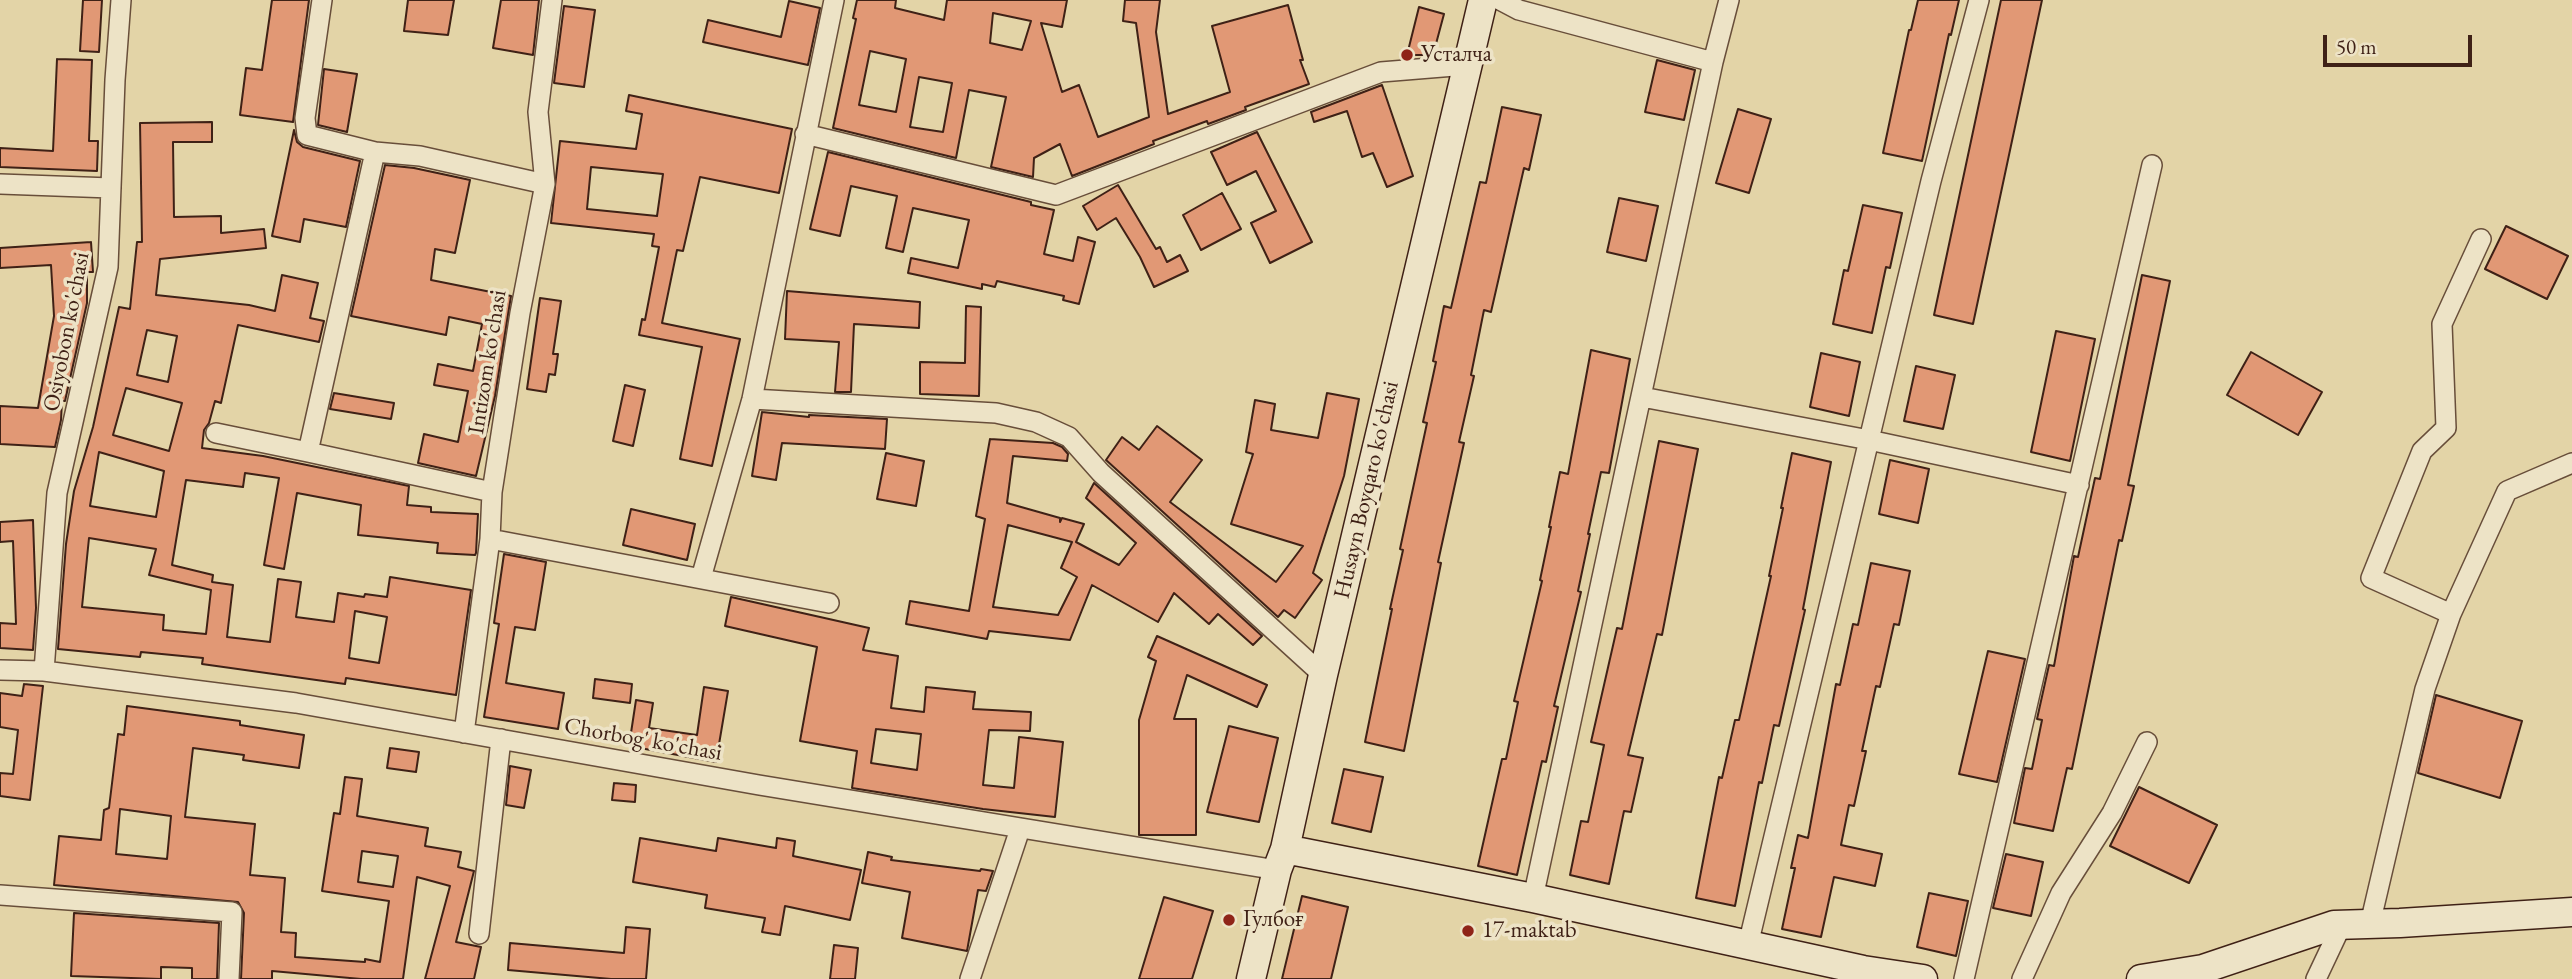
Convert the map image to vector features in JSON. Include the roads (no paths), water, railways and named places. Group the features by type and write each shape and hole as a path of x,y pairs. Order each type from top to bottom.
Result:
{"street":[{"name":"Osiyobon ko'chasi","path":"44,671 57,494 108,267 121,0"},
{"path":"322,0 305,118 307,135 375,152 420,156 545,184"},
{"name":"Intizom ko'chasi","path":"464,733 490,539 492,492 520,313 545,184 538,112 552,0"},
{"path":"701,578 752,399 834,0"},
{"name":"Husayn Boyqaro ko'chasi","path":"1251,979 1483,0"},
{"path":"1500,0 1519,10 1713,62"},
{"path":"1533,898 1713,62 1729,0"},
{"path":"1748,945 1931,181 1979,0"},
{"path":"805,134 1056,195 1381,72 1467,65"},
{"path":"308,452 375,152"},
{"path":"1964,979 2152,165"},
{"path":"0,184 111,188"},
{"path":"2451,614 2371,579 2422,451 2446,428 2442,324 2481,239"},
{"path":"1642,397 1869,440 2079,485"},
{"path":"752,399 996,413 1036,422 1069,437 1101,473 1323,675"},
{"path":"216,433 492,492"},
{"path":"2370,924 2425,689 2451,614 2507,491 2572,463"},
{"path":"490,539 829,603"},
{"name":"Сhorbog' ko'chasi","path":"0,670 44,671 296,703 1020,829 1281,860"},
{"path":"479,934 501,739"},
{"path":"2022,979 2061,893 2112,813 2147,742"},
{"path":"970,979 1020,829"},
{"path":"1281,860 1533,898 1863,970 1923,979"},
{"path":"0,895 232,912 229,979"},
{"path":"2141,979 2203,969 2334,925 2572,912"},
{"path":"2316,979 2342,924"}],"place":[{"name":"Усталча","path":"1407,55"},
{"name":"Гулбоғ","path":"1229,920"},
{"name":"17-maktab","path":"1468,931"}]}
